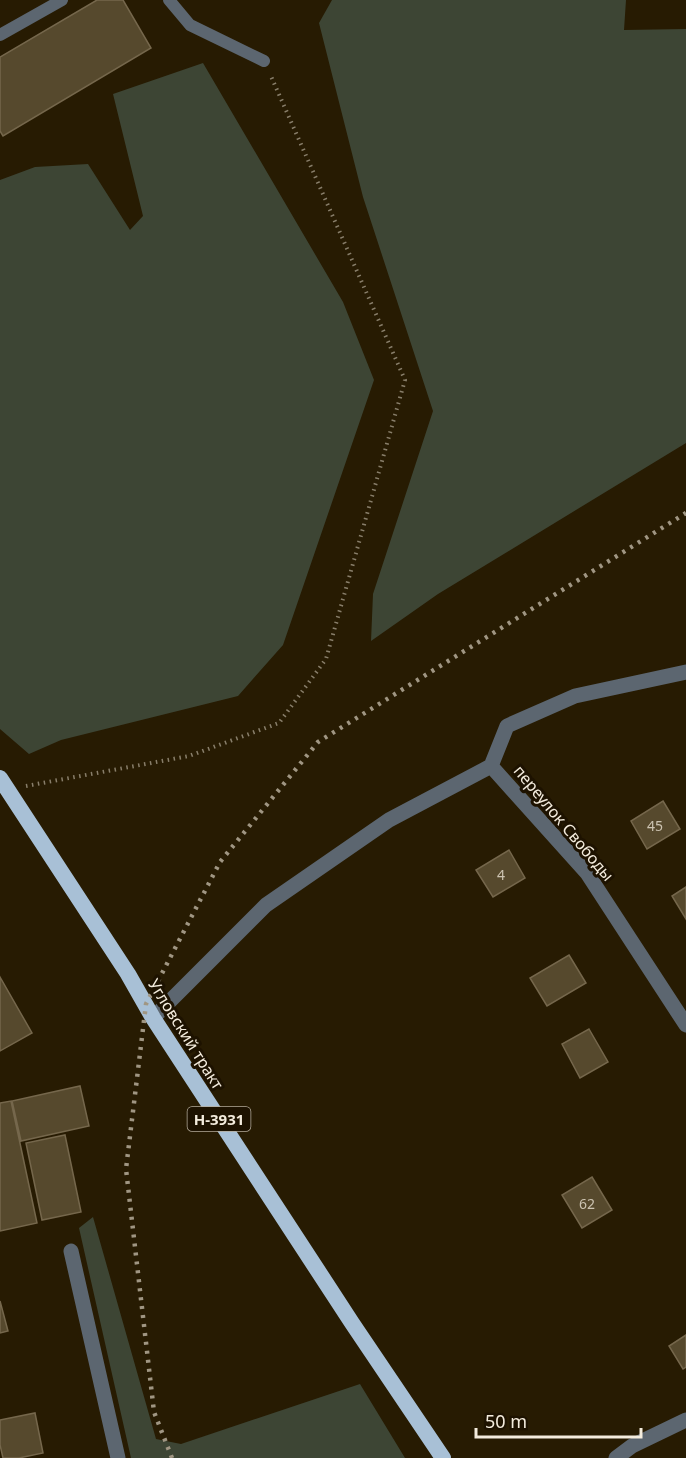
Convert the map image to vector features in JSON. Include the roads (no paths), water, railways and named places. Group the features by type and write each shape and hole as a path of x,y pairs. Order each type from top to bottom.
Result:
{"highway":[{"name":"Угловский тракт","path":"3,787 128,974 153,1018 352,1323 443,1458"}],"street":[{"path":"153,1018 266,905 389,820 492,766 507,726 575,696 686,672"},
{"name":"переулок Свободы","path":"492,766 587,873 686,1025"},
{"path":"71,1251 118,1458"},
{"path":"616,1458 632,1446 685,1420"}],"lane":[{"path":"0,35 62,0"},
{"path":"169,0 190,25 264,61"}],"railway":[{"path":"172,1458 154,1412 126,1169 146,1004 220,862 318,742 686,513"}]}
